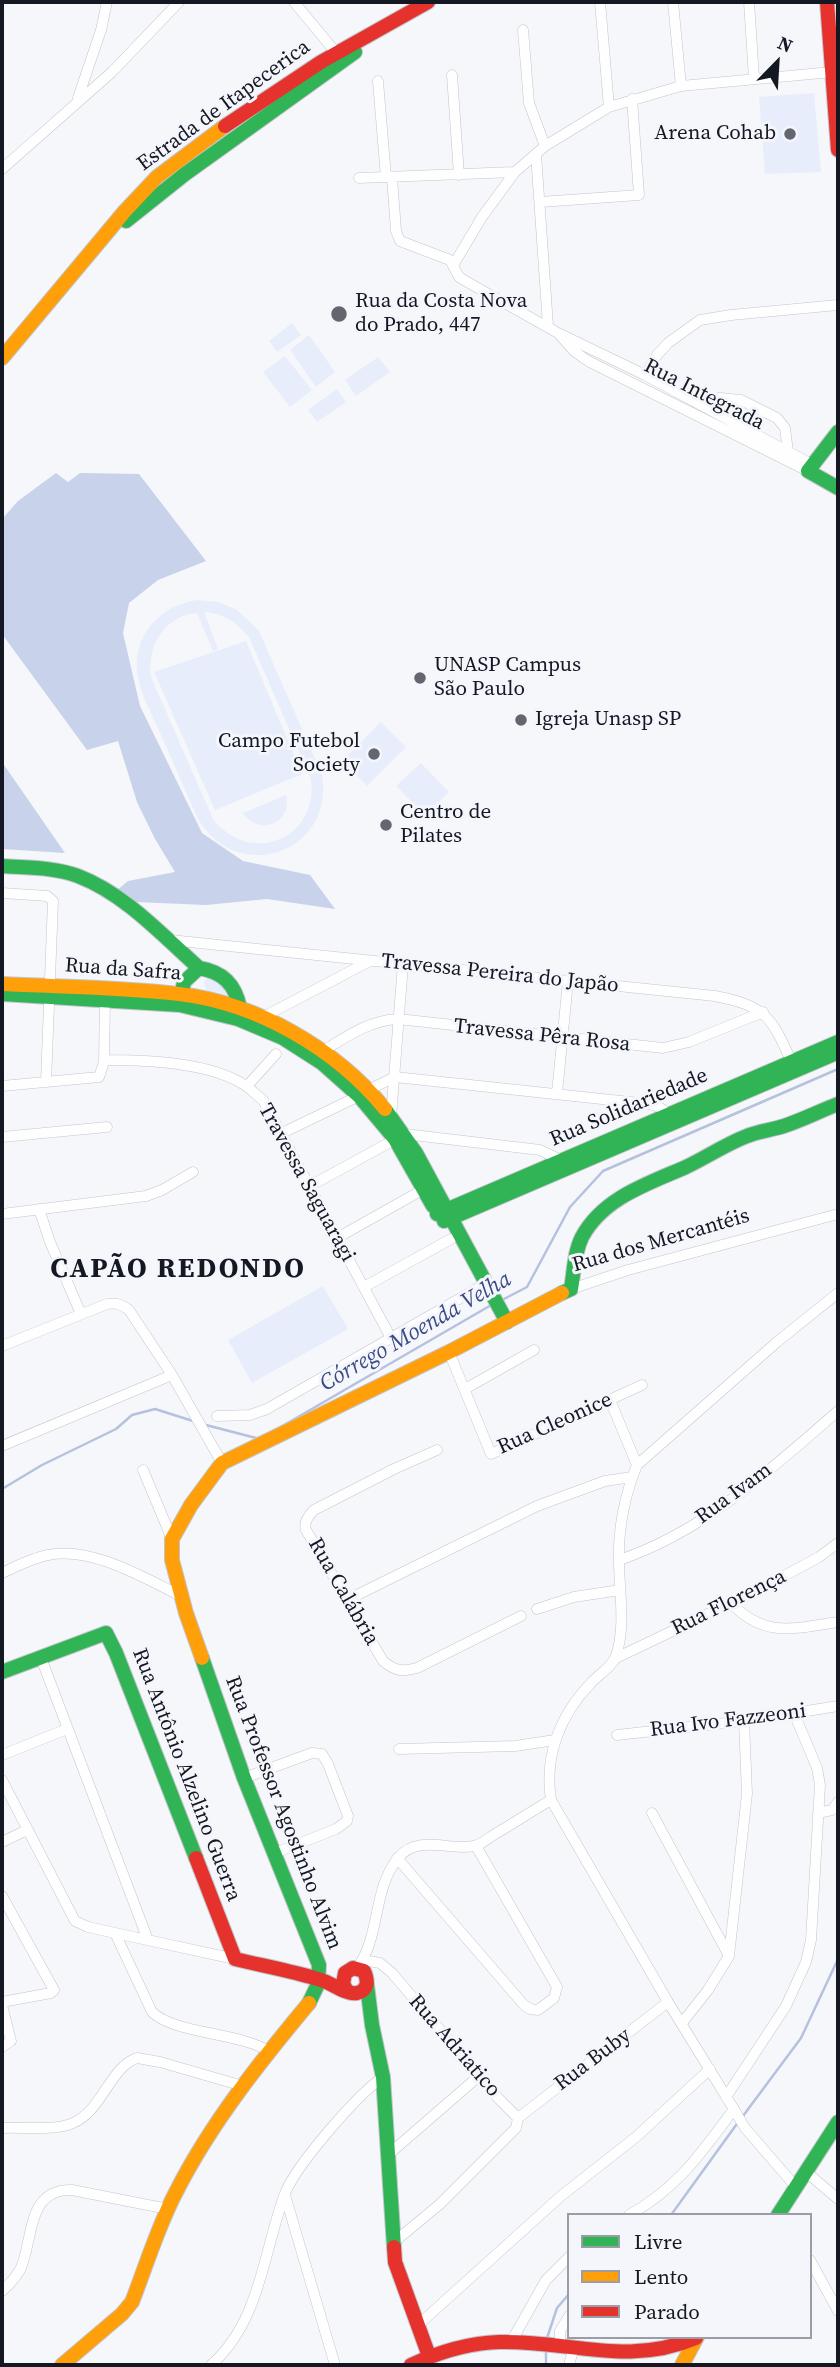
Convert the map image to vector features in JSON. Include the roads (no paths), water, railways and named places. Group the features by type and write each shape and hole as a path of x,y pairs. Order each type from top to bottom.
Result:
{"street":[{"path":"78,101 101,30 107,2"},
{"path":"2,169 112,72 179,2"},
{"path":"294,2 339,57"},
{"name":"Estrada de Itapecerica","path":"7,355 99,242 339,57 428,2"},
{"path":"600,2 608,107"},
{"path":"673,2 681,86"},
{"path":"748,2 754,78"},
{"path":"831,10 838,150"},
{"path":"523,30 529,103 545,146"},
{"path":"452,75 459,175"},
{"path":"454,264 482,217 515,172 545,146 608,107 681,86 754,78 834,77"},
{"path":"378,81 389,177"},
{"path":"540,202 639,195 632,99"},
{"path":"536,154 553,329"},
{"path":"359,178 515,172"},
{"name":"Rua Integrada","path":"389,177 396,231 400,241 447,259 454,264 460,277 469,283 788,452 838,488"},
{"path":"645,375 668,343 699,320 838,306"},
{"name":"Rua Integrada","path":"553,329 588,360 811,468 838,478"},
{"path":"695,402 720,398 741,400 777,418 785,428 788,452"},
{"path":"811,468 838,432"},
{"path":"2,866 58,872 94,883 118,898 199,968 209,969 228,979 239,998 240,1009"},
{"path":"2,893 52,898 46,1082"},
{"name":"Travessa Pereira do Japão","path":"166,940 715,996 743,1002 763,1012"},
{"path":"263,1017 370,961"},
{"path":"391,1117 403,964"},
{"path":"199,968 186,978 180,999 283,1038 364,1093 391,1117 424,1189 444,1216 451,1239 482,1288"},
{"path":"558,1093 568,981"},
{"name":"Rua da Safra","path":"2,984 105,999 180,999"},
{"name":"Rua da Safra","path":"2,994 48,991 180,999 240,1009 298,1034 323,1051 364,1093"},
{"path":"2,1086 99,1077 104,1060 105,999"},
{"path":"763,1012 778,1032 794,1066"},
{"name":"Travessa Pêra Rosa","path":"323,1051 365,1027 398,1019 652,1048 677,1046 763,1012"},
{"name":"Rua Solidariedade","path":"444,1216 794,1066 838,1042"},
{"name":"Rua Solidariedade","path":"567,1163 669,1114 838,1052"},
{"path":"247,1086 276,1054"},
{"name":"Travessa Saguaragi","path":"104,1060 173,1063 202,1069 247,1086 263,1100 391,1338"},
{"path":"280,1135 395,1077 649,1104 669,1114"},
{"path":"364,1093 400,1137 501,1321"},
{"path":"571,1289 577,1248 583,1235 610,1204 721,1147 838,1104"},
{"path":"2,1137 107,1127"},
{"path":"310,1186 400,1137 540,1150 567,1163"},
{"path":"2,1213 146,1196 162,1191 193,1172"},
{"path":"337,1238 424,1189"},
{"path":"39,1209 81,1314"},
{"name":"Rua dos Mercantéis","path":"172,1539 191,1505 222,1463 449,1352 501,1321 571,1289 639,1267 838,1214"},
{"path":"364,1287 451,1239"},
{"path":"217,1416 257,1414 482,1288"},
{"path":"616,1658 621,1611 620,1529 637,1465 777,1342 838,1293"},
{"path":"2,1346 112,1303 123,1306 129,1310 172,1375 222,1463"},
{"path":"465,1388 534,1350"},
{"name":"Rua Cleonice","path":"449,1352 491,1454 642,1385"},
{"path":"2,1446 172,1375"},
{"path":"610,1400 637,1465"},
{"name":"Rua Ivam","path":"619,1560 671,1537 731,1500 838,1411"},
{"name":"Rua Calábria","path":"437,1450 314,1510 308,1517 306,1530 383,1661 398,1671 406,1671 521,1616"},
{"path":"143,1470 172,1539 172,1560 181,1596"},
{"path":"346,1600 537,1506 605,1481 632,1477"},
{"name":"Rua Florença","path":"551,1800 549,1769 555,1740 565,1718 584,1690 616,1658 799,1569 838,1543"},
{"path":"2,1573 47,1555 73,1553 104,1560 181,1596"},
{"path":"537,1609 574,1597 620,1590"},
{"name":"Rua Professor Agostinho Alvim","path":"62,2365 122,2314 132,2302 167,2209 217,2122 269,2051 310,2003 320,1979 318,1965 244,1778 181,1596"},
{"path":"731,1604 743,1616 760,1625 786,1628 838,1622"},
{"name":"Rua Antônio Alzelino Guerra","path":"2,1672 106,1633 235,1959"},
{"path":"41,1658 148,1940"},
{"name":"Rua Ivo Fazzeoni","path":"617,1735 744,1721 838,1706"},
{"path":"726,2097 786,2006 806,1962 811,1940 820,1786 817,1768 794,1713"},
{"path":"682,2023 708,1990 729,1956 747,1794 744,1721"},
{"path":"2,1755 67,1729"},
{"path":"399,1749 515,1746 555,1740"},
{"path":"244,1778 312,1753 322,1754 328,1764 348,1816 347,1821 336,1829 275,1853"},
{"path":"2,1780 75,1921 88,1927 320,1979 349,1992 363,1992 369,1981 381,1971 392,1973"},
{"path":"372,2025 342,1980 360,1965 382,1891 397,1858 408,1850 424,1845 476,1846 551,1800 668,2002 744,2126 796,2187"},
{"path":"818,1813 827,1812 838,1802"},
{"path":"652,1813 729,1956"},
{"path":"2,1842 27,1830"},
{"path":"397,1858 524,2005 538,2010 554,1998 557,1987 476,1846"},
{"path":"2,1896 54,1990 40,1996 2,2004 11,2041 2,2047"},
{"path":"115,1933 152,2012 157,2017 172,2024 237,2039 269,2051"},
{"path":"320,1979 360,1965"},
{"path":"360,1965 369,1981 372,2025 383,2077 393,2243 400,2279 429,2356"},
{"name":"Rua Adriatico","path":"360,1965 386,1967 518,2118"},
{"name":"Rua Buby","path":"393,2243 440,2204 516,2129 518,2118 668,2002"},
{"path":"2,2128 74,2123 95,2106 127,2064 137,2058 243,2086"},
{"path":"417,2326 561,2196 636,2137 710,2069"},
{"path":"389,2154 479,2076"},
{"path":"211,2365 239,2334 247,2318 284,2194 298,2171 346,2113 369,2087 383,2077"},
{"path":"633,2213 654,2201 673,2185 734,2110"},
{"path":"782,2212 838,2122"},
{"path":"805,2172 838,2199"},
{"path":"2,2291 19,2272 33,2218 40,2204 51,2193 72,2190 167,2209"},
{"path":"284,2194 335,2365"},
{"path":"513,2342 541,2287 567,2259"},
{"path":"812,2264 838,2311"},
{"path":"567,2319 560,2330 569,2365"},
{"path":"411,2365 429,2356 471,2344 513,2342 640,2361 687,2345 696,2339"},
{"path":"682,2365 696,2339"}],"waterway":[{"name":"Córrego Moenda Velha","path":"502,1300 527,1287 570,1207 603,1171 838,1069"},
{"name":"Córrego Moenda Velha","path":"272,1432 493,1304"},
{"name":"Córrego Moenda Velha","path":"2,1489 42,1465 116,1429 132,1415 155,1409 193,1421"},
{"name":"Córrego Moenda Velha","path":"202,1424 260,1439"},
{"path":"743,2116 801,2038 838,1959"},
{"path":"672,2213 739,2121"},
{"path":"546,2341 557,2308 567,2296"},
{"path":"546,2351 546,2365"}],"place":[{"name":"Arena Cohab","path":"790,134"},
{"name":"Rua da Costa Nova do Prado, 447","path":"339,314"},
{"name":"UNASP Campus São Paulo","path":"420,678"},
{"name":"Igreja Unasp SP","path":"521,720"},
{"name":"Campo Futebol Society","path":"374,754"},
{"name":"Centro de Pilates","path":"386,825"}],"district":[{"name":"CAPÃO REDONDO","path":"178,1270"}]}
